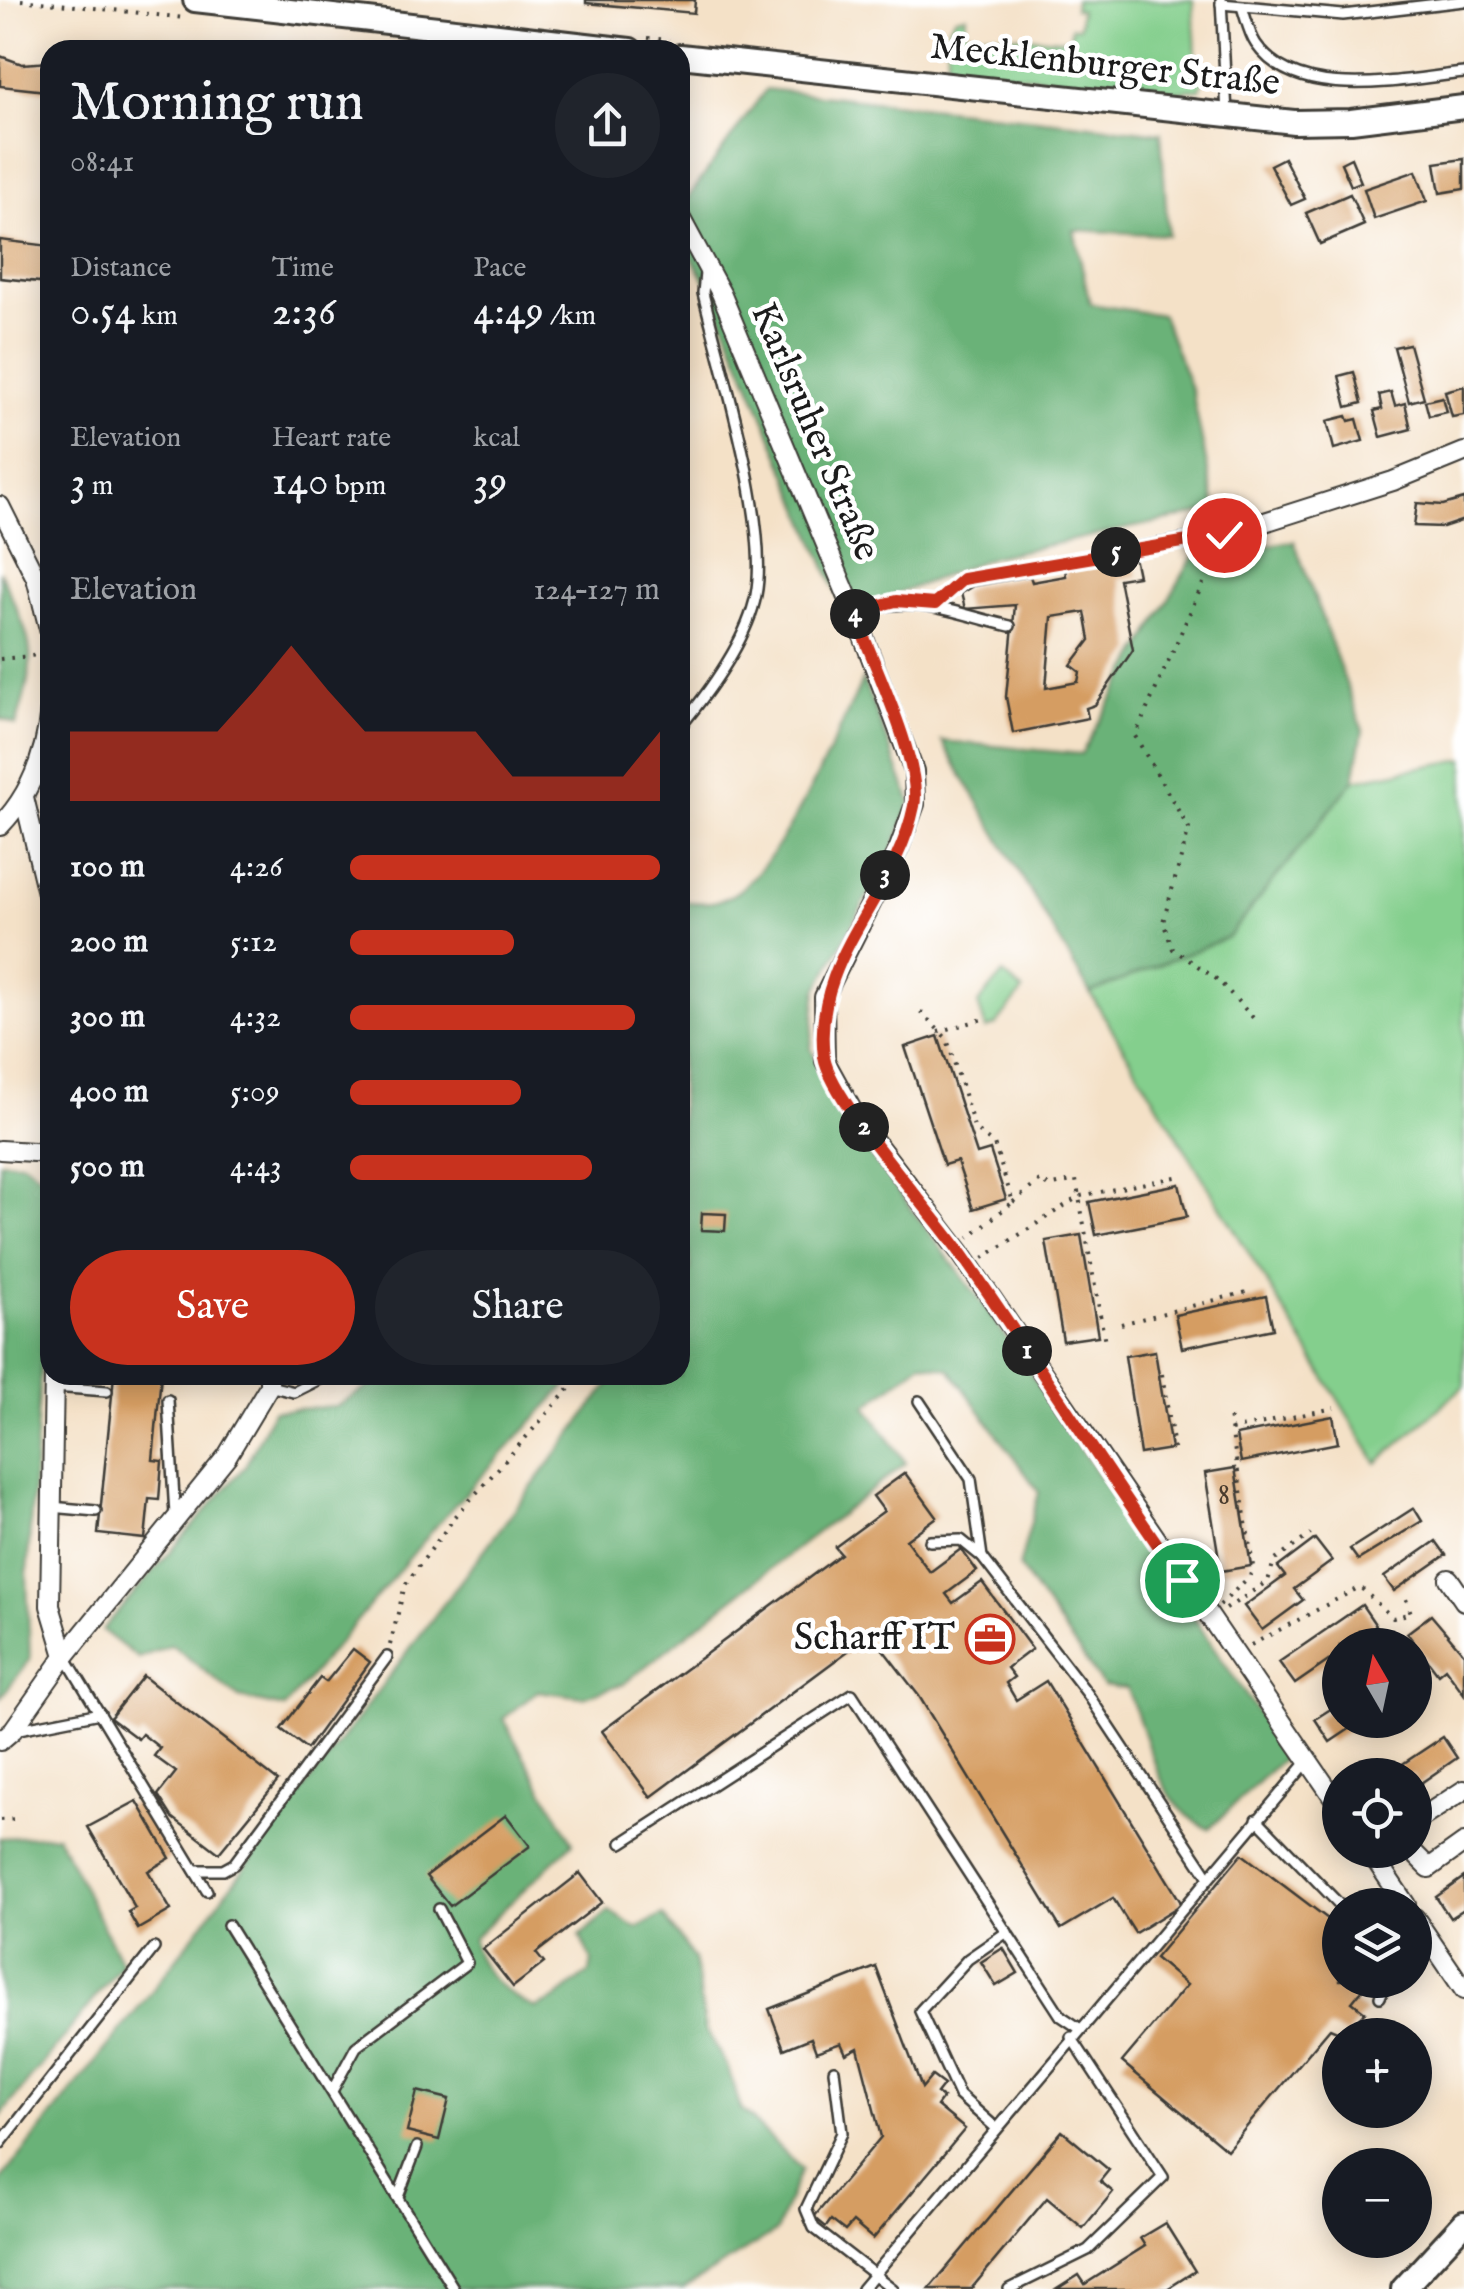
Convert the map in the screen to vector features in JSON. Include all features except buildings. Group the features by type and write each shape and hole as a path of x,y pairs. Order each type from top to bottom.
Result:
{"street":[{"path":"195,0 525,40"},
{"name":"Mecklenburger Straße","path":"690,57 1227,117 1351,120 1464,107"},
{"name":"Karlsruher Straße","path":"690,236 722,293 854,612 914,771 915,804 899,848 824,997 824,1061 856,1117 960,1252 1322,1782"},
{"path":"1198,537 1224,535 1393,482 1464,452"},
{"path":"0,506 40,594"},
{"path":"0,826 24,797 40,760"},
{"path":"24,797 40,864"},
{"path":"0,1150 40,1152"},
{"path":"54,1385 48,1507 50,1606 64,1656"},
{"path":"7,1735 64,1656 228,1456 266,1385"},
{"path":"1448,1579 1464,1600"},
{"path":"1432,1811 1464,1790"},
{"path":"1432,1866 1464,1843"},
{"path":"1432,1943 1464,1990"},
{"path":"1403,2289 1464,2223"}],"lane":[{"path":"1227,117 1221,2 1343,15 1464,2"},
{"path":"1242,7 1256,44 1281,68 1322,81 1464,73"},
{"path":"690,715 719,679 756,596 757,539 703,293 706,266"},
{"path":"935,604 963,579 1198,537"},
{"path":"854,612 896,601 935,604 1010,626"},
{"path":"75,1385 106,1391"},
{"path":"279,1385 294,1392 308,1385"},
{"path":"168,1400 175,1518"},
{"path":"919,1401 972,1479 982,1557"},
{"path":"48,1507 96,1511"},
{"path":"930,1541 961,1540 982,1557 1087,1692 1208,1876"},
{"path":"64,1656 208,1890"},
{"path":"195,1870 223,1870 234,1864 387,1657"},
{"path":"622,1843 852,1694 1062,2016 1079,2028"},
{"path":"7,1735 100,1713"},
{"path":"862,2289 1308,1761"},
{"path":"1256,1819 1323,1888"},
{"path":"332,2091 356,2047 467,1962 439,1909"},
{"path":"228,1925 454,2289"},
{"path":"996,2128 959,2095 920,2012 968,1959 1006,1932"},
{"path":"0,2144 154,1948"},
{"path":"1009,2289 1088,2250 1163,2177 1071,2038"},
{"path":"834,2070 842,2133 806,2208 814,2228 893,2289"},
{"path":"398,2198 417,2147"}],"path":[{"path":"1217,553 1135,736 1188,829 1163,922 1174,949 1218,980 1258,1023"},
{"path":"0,658 40,655"},
{"path":"921,1012 947,1038 975,1130 994,1144 1013,1202"},
{"path":"938,1032 983,1018"},
{"path":"975,1263 1080,1196 1181,1176"},
{"path":"960,1243 994,1222 1041,1180 1049,1186 1076,1180 1106,1342"},
{"path":"1121,1324 1247,1292"},
{"path":"1162,1374 1175,1454"},
{"path":"387,1657 405,1585 455,1517 574,1385"},
{"path":"1231,1430 1334,1408"},
{"path":"1229,1415 1254,1566 1250,1576 1220,1609 1268,1581 1274,1561 1311,1534"},
{"path":"1247,1647 1360,1588 1393,1618 1411,1613 1406,1599"},
{"path":"0,1820 18,1819"}],"green space":[{"path":"1075,0 1193,0 1197,74 1205,74 1200,89 1172,92 947,67 948,28 956,17 966,15 965,32 1070,40 1071,27 1079,27 1080,10 1074,9"},
{"path":"766,89 1161,133 1168,235 1074,230 1090,304 1162,315 1192,391 1216,510 992,557 845,614 713,295 690,254 690,195"},
{"path":"1294,541 1363,730 1354,780 1228,937 1090,993 942,741 1081,754 1193,557"},
{"path":"0,571 29,646 29,678 16,725 0,718"},
{"path":"863,679 911,802 893,849 817,990 811,1048 845,1121 987,1309 1286,1755 1209,1829 1190,1818 1176,1803 1156,1768 1126,1688 1103,1686 1019,1567 1039,1492 950,1369 922,1363 866,1406 906,1463 623,1684 583,1697 538,1691 503,1719 573,1843 473,1938 479,1960 504,1989 536,2008 553,2001 590,1972 592,1960 580,1936 609,1911 637,1928 663,1915 694,1959 705,2028 728,2068 741,2109 801,2169 776,2232 683,2289 0,2289 0,2181 145,2000 608,1385 690,1385 690,901 726,898 750,880 788,829"},
{"path":"1464,759 1464,1386 1377,1463 1090,993 1228,937 1354,780"},
{"path":"1003,974 1023,991 996,1025 986,1029 978,1004"},
{"path":"0,1161 23,1162 40,1175 40,1379 27,1576 30,1659 0,1699"},
{"path":"372,1385 567,1385 448,1512 284,1708 239,1698 172,1645 138,1658 102,1630 245,1466 273,1411 336,1406"},
{"path":"57,1835 122,1964 0,2117 0,1838"}],"place":[{"name":"Scharff IT","path":"990,1639"}],"route":[{"path":"1182,1580 960,1252 856,1117 824,1061 824,997 899,848 915,804 914,771 854,612 896,601 935,604 963,579 1224,535"}]}
